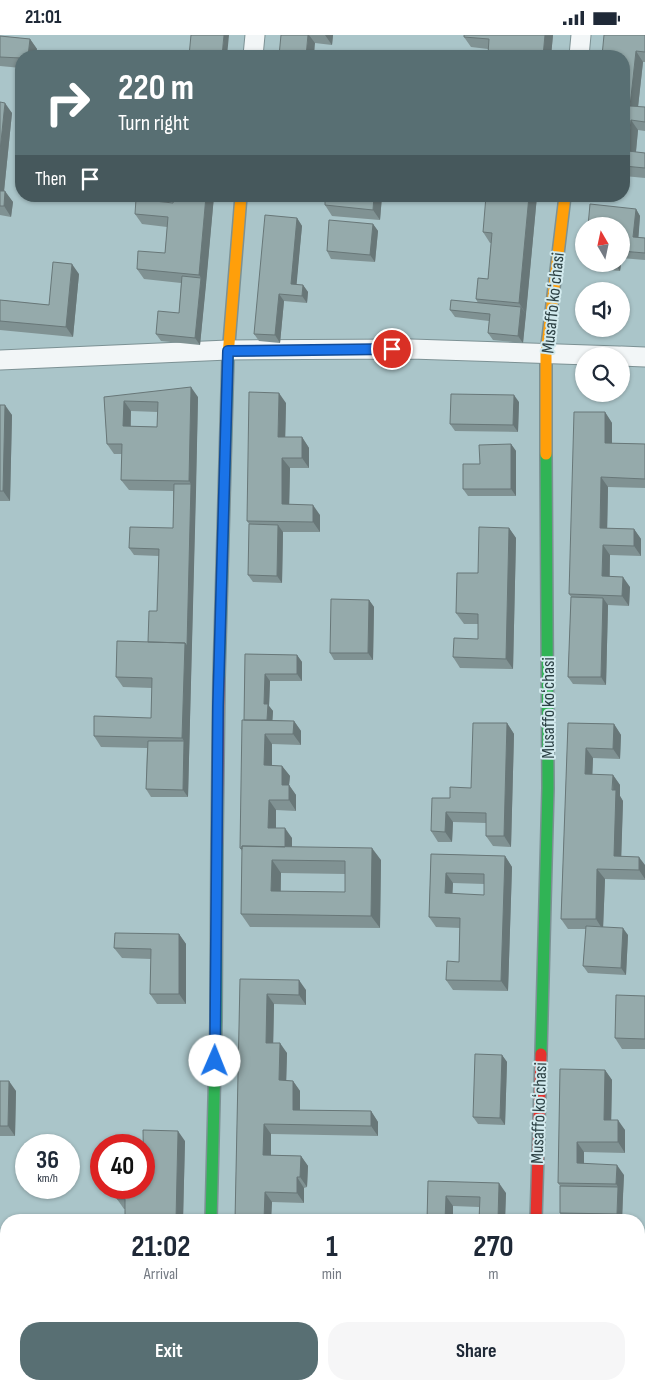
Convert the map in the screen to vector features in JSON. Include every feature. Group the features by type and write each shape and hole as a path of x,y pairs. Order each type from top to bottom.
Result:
{"street":[{"path":"254,50 255,35"},
{"path":"580,50 581,35"},
{"path":"211,1214 216,1031 218,706 228,351 240,202"},
{"name":"Musaffo koʻchasi","path":"536,1214 548,788 546,354 564,202"},
{"path":"0,360 228,351 411,349 575,355"},
{"path":"630,356 645,357"}],"building":[{"path":"191,35 224,35 223,50 190,50"},
{"path":"281,35 308,35 307,50 280,50"},
{"path":"464,35 545,35 544,50 488,50 489,39 464,37"},
{"path":"604,35 645,35 645,52 636,51 630,106 630,50 603,50"},
{"path":"0,36 30,39 29,50 15,50 15,58 0,57"},
{"path":"0,102 5,103 0,151"},
{"path":"630,106 645,107 645,122 631,120 630,130"},
{"path":"630,151 645,153 645,168 630,167"},
{"path":"0,191 5,191 4,206 0,206"},
{"path":"136,202 205,202 199,275 137,269 138,251 165,253 168,217 135,214"},
{"path":"325,202 374,202 373,210 325,205"},
{"path":"486,202 528,202 519,303 476,299 478,278 488,279 492,233 483,232"},
{"path":"590,204 636,209 633,237 645,238 645,253 630,252 630,217 589,217"},
{"path":"265,215 297,218 291,284 303,285 302,296 279,294 275,335 254,334"},
{"path":"329,220 373,224 370,255 327,251"},
{"path":"53,262 72,264 66,327 0,321 0,300 49,305"},
{"path":"182,276 201,278 195,338 156,334 158,311 179,313"},
{"path":"451,300 521,307 518,336 488,333 490,314 450,310"},
{"path":"191,387 189,481 121,480 122,444 107,444 104,397","holes":["124,401 158,402 157,427 123,426"]},
{"path":"249,392 279,393 278,437 302,437 302,458 282,458 282,504 313,505 313,522 247,521"},
{"path":"451,394 514,395 513,425 450,424"},
{"path":"0,405 5,405 3,491 0,491"},
{"path":"574,412 605,412 605,443 645,444 645,479 601,477 600,528 634,529 634,546 603,545 602,576 623,577 622,596 569,594"},
{"path":"511,444 511,489 463,489 463,464 480,464 479,445"},
{"path":"174,484 191,484 187,646 185,643 148,642 149,611 157,611 159,549 129,548 130,527 173,528"},
{"path":"249,524 278,525 277,576 248,575"},
{"path":"479,527 509,528 506,659 453,657 454,638 478,639 478,614 456,613 457,573 478,573"},
{"path":"571,597 603,598 601,677 568,677"},
{"path":"331,599 369,600 368,653 330,653"},
{"path":"117,641 185,643 182,738 94,736 94,716 151,718 152,678 116,677"},
{"path":"245,654 297,655 297,674 265,674 264,704 268,704 267,720 244,720"},
{"path":"242,720 294,721 293,734 265,734 264,765 282,766 282,785 289,785 289,800 269,800 268,828 285,828 285,847 242,846 242,849 240,848"},
{"path":"473,723 507,723 504,836 486,836 486,813 446,812 445,832 431,831 432,798 450,798 450,787 471,788"},
{"path":"568,723 614,724 613,749 586,748 585,774 613,775 612,790 616,790 614,856 639,857 639,870 597,869 596,919 561,919"},
{"path":"148,741 184,741 183,790 146,789"},
{"path":"242,846 372,848 371,916 241,914","holes":["272,860 345,861 345,892 271,891"]},
{"path":"431,854 505,856 501,981 446,980 447,961 459,962 460,918 429,917","holes":["446,873 484,874 484,895 445,893"]},
{"path":"586,926 623,928 621,968 583,966"},
{"path":"115,933 179,934 179,994 150,994 151,949 114,948"},
{"path":"240,979 299,980 299,995 267,994 266,1043 280,1043 279,1080 293,1081 293,1110 371,1111 371,1126 264,1124 263,1155 301,1156 300,1177 297,1177 297,1193 265,1192 264,1214 235,1214"},
{"path":"616,995 645,996 645,1039 615,1038"},
{"path":"475,1054 502,1055 500,1118 473,1117"},
{"path":"560,1069 605,1070 604,1120 618,1120 618,1142 577,1142 577,1163 617,1165 616,1184 558,1183"},
{"path":"0,1081 9,1081 8,1126 0,1126"},
{"path":"143,1130 178,1131 176,1214 125,1214 125,1199 155,1199 155,1134 143,1134"},
{"path":"428,1181 499,1183 498,1214 479,1214 480,1197 446,1196 445,1214 427,1214"},
{"path":"560,1186 618,1187 617,1214 560,1213"}],"traffic: fast":[{"path":"219,678 228,356"},
{"path":"541,1054 548,788 546,454"},
{"path":"211,1214 216,1021 217,843"}],"traffic: slow":[{"path":"228,356 241,202"},
{"path":"546,454 546,354 564,202"}],"traffic: jam":[{"path":"217,843 219,678"},
{"path":"536,1214 541,1054"}],"route":[{"path":"215,1061 218,706 228,351 392,349"}]}
